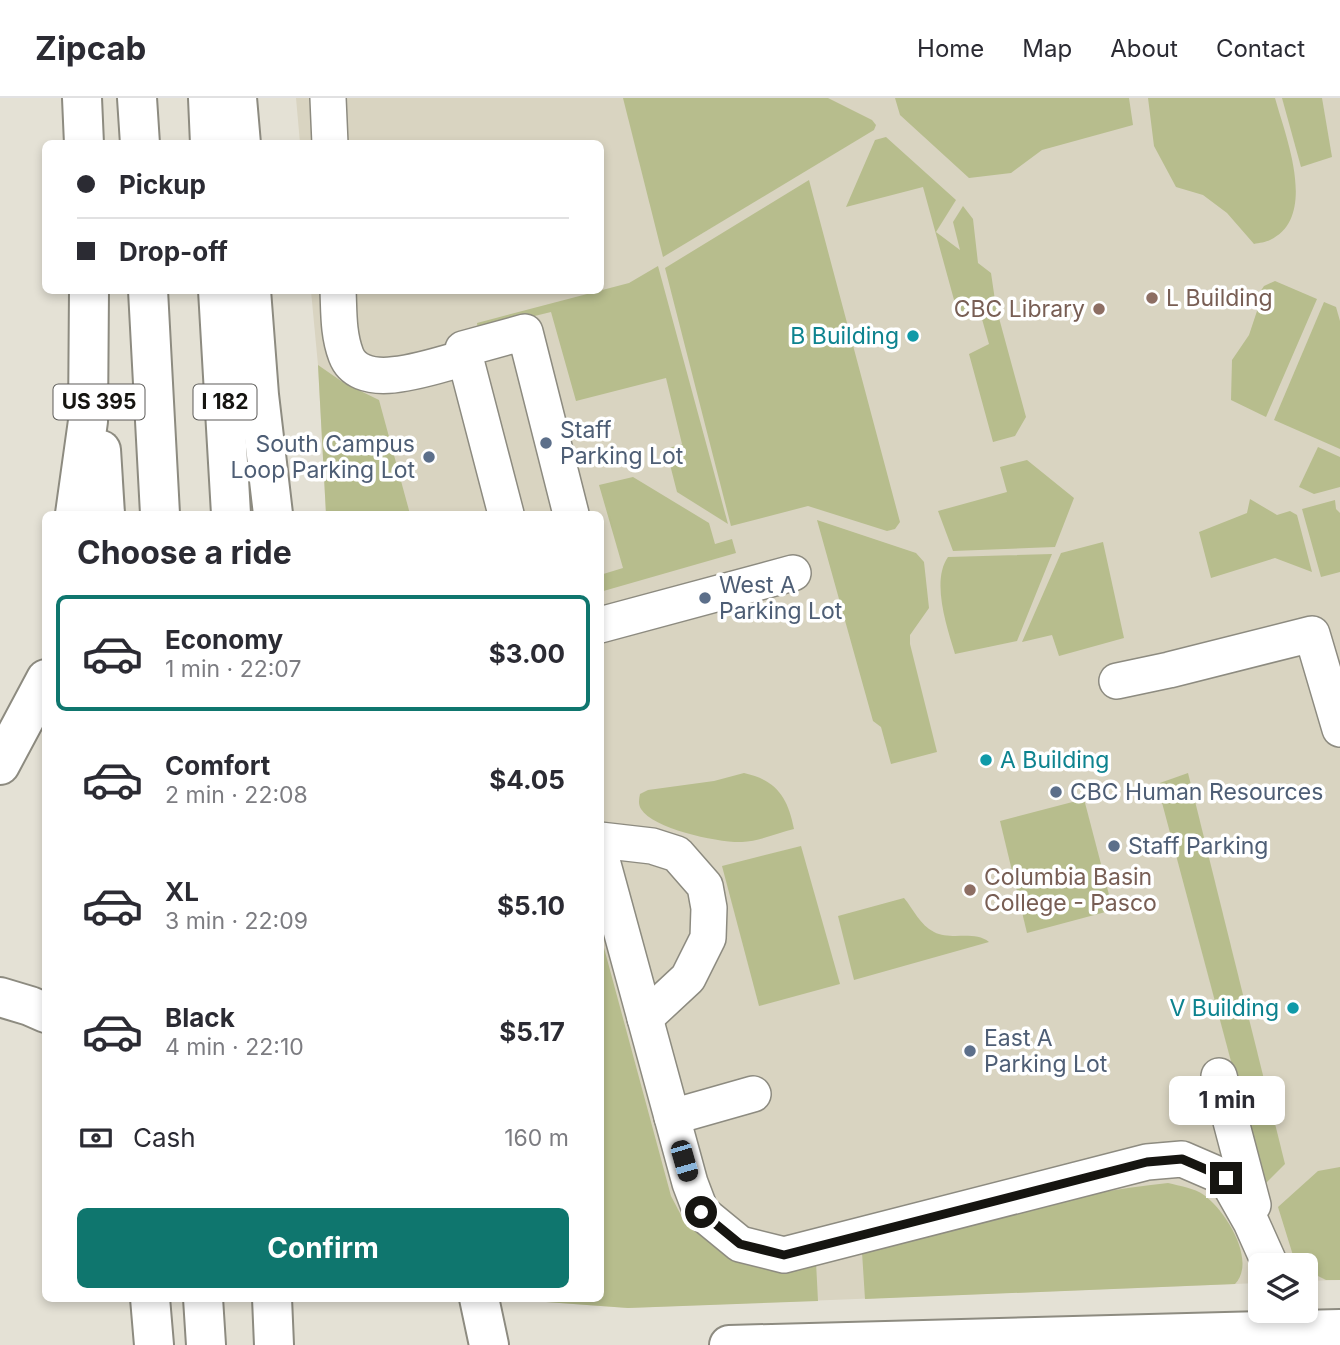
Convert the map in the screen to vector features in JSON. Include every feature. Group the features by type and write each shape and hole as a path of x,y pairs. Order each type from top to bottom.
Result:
{"main road":[{"path":"82,98 84,140"},
{"path":"137,98 139,140"},
{"path":"208,98 210,140"},
{"path":"237,98 241,140"},
{"path":"75,511 88,421 91,294"},
{"name":"US 395","path":"91,294 105,511"},
{"path":"148,294 160,511"},
{"name":"I 182","path":"218,294 231,511"},
{"path":"251,294 259,395 273,511"},
{"path":"0,765 42,686"},
{"path":"0,997 42,1011"},
{"path":"150,1302 155,1345"},
{"path":"203,1302 206,1345"},
{"path":"272,1302 274,1345"},
{"path":"480,1302 489,1345"},
{"path":"729,1345 1340,1329"}],"lane":[{"path":"328,98 330,140"},
{"path":"338,294 339,330 344,349 347,358 359,371 380,377 465,358"},
{"path":"505,511 463,349 525,332 570,511"},
{"path":"604,624 793,573"},
{"path":"1117,681 1312,634 1340,729"},
{"path":"604,840 652,846 677,855 705,886 709,908 708,938 688,978 645,1018"},
{"path":"604,868 690,1183 701,1212 740,1244 784,1255 1147,1162 1182,1159 1226,1178 1251,1222 1264,1253"},
{"path":"1219,1076 1266,1253"},
{"path":"672,1117 753,1094"}],"shaded area":[{"name":"Columbia Basin College - Pasco","path":"296,98 1340,98 1340,1280 1318,1281 1318,1253 1248,1253 1248,1283 628,1308 546,1302 604,1302 604,511 326,511 311,294 604,294 604,140 300,140"}],"green space":[{"path":"623,98 828,98 872,120 876,125 874,130 663,257"},
{"path":"895,98 1129,98 1133,125 1042,150 1011,173 969,178 900,115"},
{"path":"1148,98 1275,98 1295,174 1293,213 1285,229 1270,240 1254,244 1227,213 1203,195 1176,187 1154,146"},
{"path":"1282,98 1322,98 1332,157 1301,167"},
{"path":"886,137 956,200 936,232 960,250 953,222 963,206 973,219 978,263 991,273 996,307 1026,417 1015,436 993,442 969,354 989,344 980,312 959,318 923,187 846,207 875,140"},
{"path":"809,180 900,522 895,529 887,531 808,506 731,526 665,268"},
{"path":"658,266 728,524 677,492 666,449 682,444 666,378 576,401 551,312 478,330 477,323 587,294 604,294 604,290 629,283"},
{"path":"1275,281 1317,299 1266,417 1231,400 1232,360 1249,335 1257,311 1258,295 1264,286"},
{"path":"1324,302 1336,307 1340,321 1340,449 1274,420"},
{"path":"318,365 344,383 379,400 409,511 326,511"},
{"path":"1318,447 1340,457 1340,487 1314,494 1299,487"},
{"path":"1027,460 1074,498 1055,547 953,551 938,511 1007,492 1000,467"},
{"path":"633,477 709,523 715,544 732,539 736,553 604,591 604,574 623,568 599,485"},
{"path":"1250,499 1277,515 1290,511 1297,515 1312,572 1275,558 1211,578 1199,532 1247,513"},
{"path":"1335,500 1336,509 1340,513 1340,572 1321,577 1302,509"},
{"path":"817,520 916,553 924,562 929,608 910,635 910,644 937,752 891,764 881,727 873,721"},
{"path":"1103,542 1124,638 1059,656 1052,635 1022,642 1061,553"},
{"path":"1052,554 1017,641 955,654 941,591 943,567 948,557"},
{"path":"744,773 764,780 779,792 788,808 794,829 742,842 718,840 659,823 648,816 639,805 640,794 648,790 714,781"},
{"path":"1188,773 1285,1164 1264,1185 1157,784"},
{"path":"1084,799 1113,910 1027,933 1000,821"},
{"path":"801,846 840,984 759,1006 722,866"},
{"path":"904,898 921,921 934,932 948,936 983,938 989,942 854,980 838,916"},
{"path":"604,948 671,1196 682,1217 708,1240 816,1262 818,1301 628,1308 546,1302 604,1302"},
{"path":"1340,1167 1340,1280 1326,1280 1318,1276 1318,1253 1292,1253 1278,1207 1318,1171"},
{"path":"1168,1183 1204,1195 1213,1202 1229,1224 1241,1250 1243,1263 1235,1284 865,1299 862,1252 1014,1210 1090,1194"}],"place":[{"name":"L Building","path":"1152,298"},
{"name":"CBC Library","path":"1099,309"},
{"name":"B Building","path":"913,336"},
{"name":"Staff Parking Lot","path":"546,443"},
{"name":"South Campus Loop Parking Lot","path":"429,457"},
{"name":"West A Parking Lot","path":"705,598"},
{"name":"A Building","path":"986,760"},
{"name":"CBC Human Resources","path":"1056,792"},
{"name":"Staff Parking","path":"1114,846"},
{"name":"Columbia Basin College - Pasco","path":"970,890"},
{"name":"V Building","path":"1293,1008"},
{"name":"East A Parking Lot","path":"970,1051"}],"route":[{"path":"701,1212 740,1244 784,1255 1147,1162 1182,1159 1226,1178"}]}
